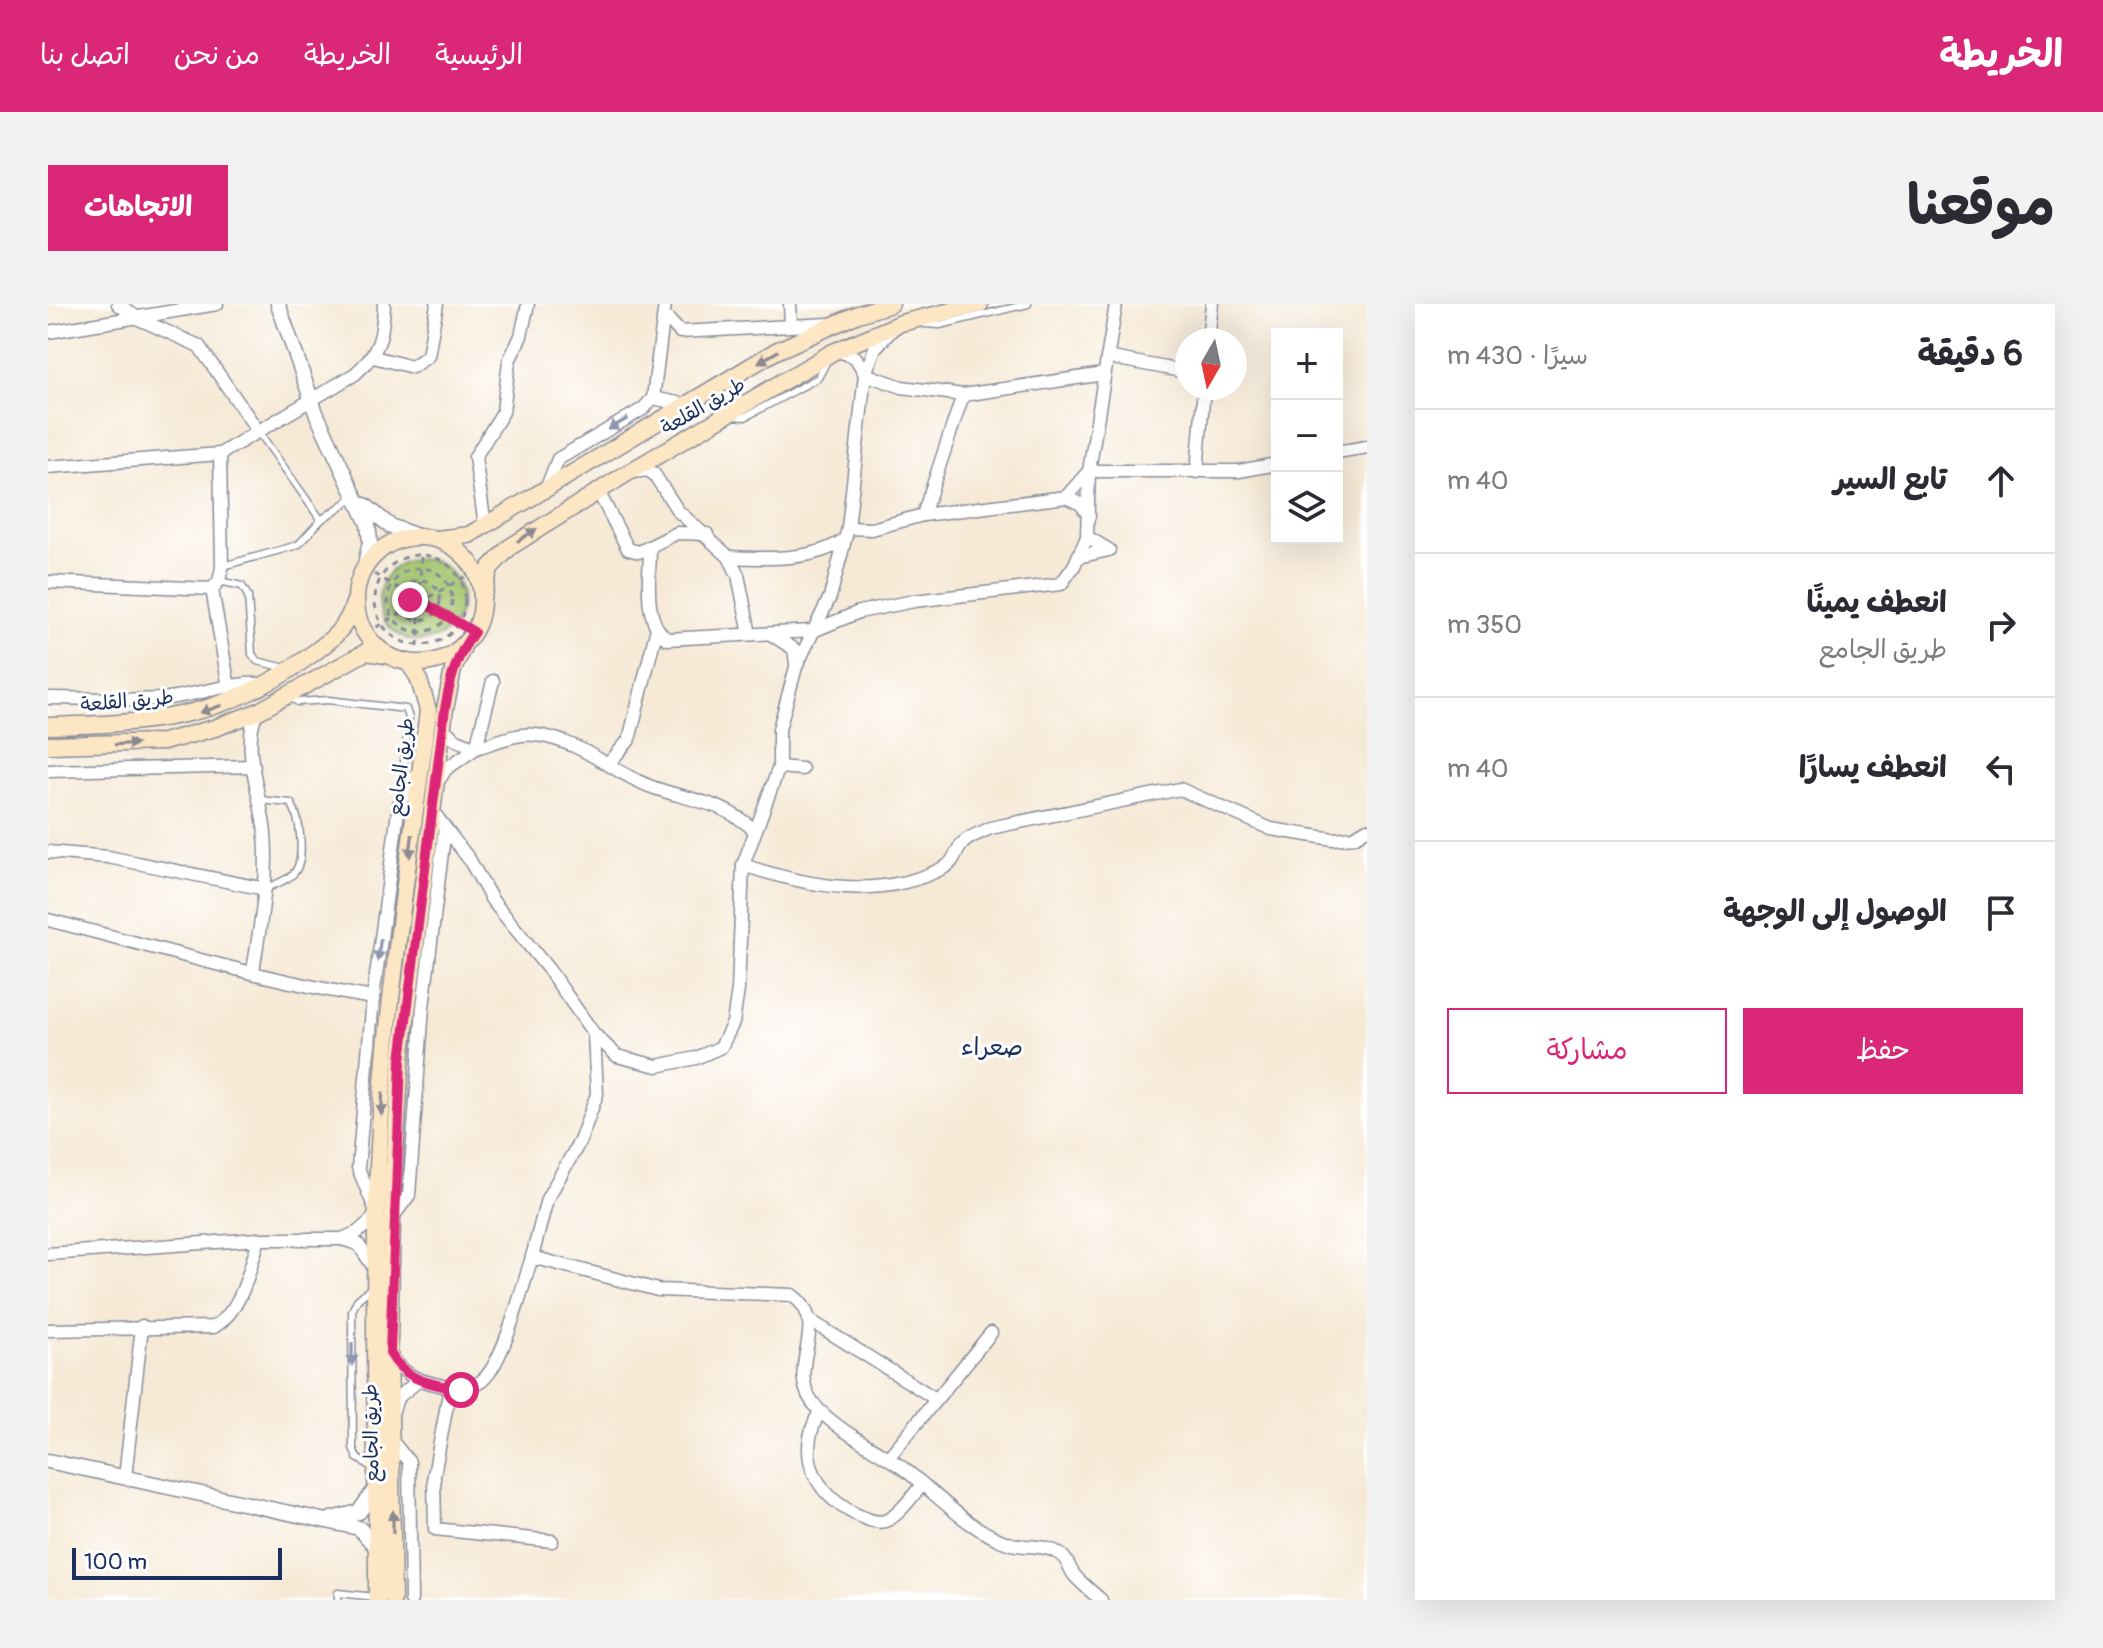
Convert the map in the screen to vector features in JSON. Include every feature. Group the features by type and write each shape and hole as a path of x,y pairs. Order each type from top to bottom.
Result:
{"main road":[{"name":"طريق القلعة","path":"48,726 173,719 211,710 265,685 294,668 350,620 364,569 387,545 469,535 776,351 836,324 858,309 891,304"},
{"name":"طريق القلعة","path":"474,632 482,614 490,568 510,547 626,474 835,351 901,323 980,304"},
{"path":"428,538 454,547 468,575 483,595"},
{"path":"356,598 366,633 389,656 446,658 463,647 474,632"},
{"name":"طريق الجامع","path":"382,1599 377,1548 375,1277 442,728 453,670 463,647"},
{"name":"طريق القلعة","path":"48,745 163,742 257,712 366,652 389,656"},
{"name":"طريق الجامع","path":"382,1599 391,1440 390,1353 382,1216 385,1058 428,710 414,657"}],"street":[{"path":"118,304 139,319 199,346 258,431"},
{"path":"48,332 217,304"},
{"path":"278,304 311,398 357,495 370,542 364,569"},
{"path":"48,467 220,454 355,374 374,357 383,328 384,304"},
{"path":"374,357 412,367 428,356 437,304"},
{"path":"485,525 475,457 503,412 509,361 521,336 528,304"},
{"path":"790,304 791,326"},
{"path":"656,632 667,639 813,631 859,612 914,601 1061,584 1087,537 1089,471 1116,304"},
{"path":"1209,328 1212,304"},
{"path":"665,309 680,332"},
{"path":"546,489 558,459 643,409 653,398 665,309"},
{"path":"432,810 469,859 492,900 549,970 594,1034 617,1056 657,1066 696,1058 721,1047 733,1023 738,990 743,865 779,767 779,729 796,667 830,597 847,533 865,374 875,348 901,323"},
{"path":"661,346 680,332 836,324"},
{"path":"835,351 856,358 865,374 902,387 963,395 1104,374"},
{"path":"1107,357 1175,370"},
{"path":"656,382 666,400"},
{"path":"923,515 963,395"},
{"path":"653,398 687,405"},
{"path":"1197,472 1203,400"},
{"path":"1343,451 1367,447"},
{"path":"220,454 222,567 216,585 229,688"},
{"path":"1066,497 1089,471 1239,471 1271,465"},
{"path":"626,474 647,470 654,474 678,511 729,557 738,575 750,634"},
{"path":"598,491 628,549 639,552 677,533 707,534"},
{"path":"357,495 373,514 390,526 428,538"},
{"path":"729,557 814,553 830,550 847,533 923,515 1066,497 1081,504 1089,516"},
{"path":"677,533 678,511"},
{"path":"1078,557 1109,550 1087,537"},
{"path":"610,762 629,740 656,632 651,615 650,548"},
{"path":"814,553 827,560 835,577"},
{"path":"738,575 747,558"},
{"path":"48,582 216,585"},
{"path":"830,597 839,608 859,612"},
{"path":"769,633 794,649 796,667"},
{"path":"476,748 493,681"},
{"path":"48,698 159,699 246,683 265,685"},
{"path":"253,971 265,889 265,834 254,766 252,723 257,712"},
{"path":"442,728 457,740 476,748"},
{"path":"435,785 446,769 476,748 533,734 564,741 610,762 648,785 685,794 738,815 755,831"},
{"path":"48,771 254,766"},
{"path":"779,767 802,769"},
{"path":"382,1216 358,1168 373,998 399,804 421,768"},
{"path":"743,865 793,882 816,881 859,890 897,887 948,867 964,841 990,828 1180,789 1271,829 1333,839 1354,837 1367,829"},
{"path":"738,815 765,804"},
{"path":"342,1239 358,1232 409,1195 423,1007 445,828"},
{"path":"48,852 108,857 265,889"},
{"path":"48,920 253,971 287,984 373,998"},
{"path":"390,1353 398,1367 418,1381 461,1390 483,1381 504,1347 547,1199 580,1141 597,1094 594,1034"},
{"path":"48,1330 214,1327 227,1319 236,1307 259,1239"},
{"path":"48,1254 259,1239 342,1239 358,1244 375,1277"},
{"path":"532,1257 658,1290 792,1295 806,1305 811,1321 802,1375 809,1397 820,1411 888,1458 945,1507 1008,1543 1051,1549 1064,1556 1074,1575 1101,1600"},
{"path":"811,1321 936,1399"},
{"path":"125,1477 142,1326"},
{"path":"888,1458 991,1333"},
{"path":"391,1416 397,1398 418,1381"},
{"path":"450,1388 434,1475 435,1529 552,1541"},
{"path":"820,1411 809,1430 808,1448 813,1471 834,1503 868,1520 882,1522 890,1519 921,1486"},
{"path":"391,1440 409,1462 411,1600"},
{"path":"48,1461 325,1519 359,1528 377,1548"},
{"path":"325,1519 359,1512 376,1479"}],"lane":[{"path":"901,323 940,325 1028,304"},
{"path":"258,431 321,520"},
{"path":"222,567 298,545 321,520 357,495"},
{"path":"216,585 242,586 248,596 252,654 257,661 294,668"},
{"path":"285,696 298,702 328,700 406,709 409,718 399,804"},
{"path":"259,800 291,803 299,817 299,866 288,878 265,889"},
{"path":"338,1600 338,1593 382,1599"}],"path":[{"path":"414,657 421,555 428,538"},
{"path":"414,657 381,623 375,600 381,578 398,561 421,555 468,575"},
{"path":"420,568 436,573 448,585 452,601 448,616 440,625 418,632 399,625 392,617 388,601 392,584 404,572 420,568"},
{"path":"364,569 474,632"},
{"path":"366,633 419,600 468,575"},
{"path":"414,657 449,636 460,623 468,575"},
{"path":"402,610 402,590 410,583 420,580 438,590"},
{"path":"437,611 438,590"},
{"path":"412,596 420,591"},
{"path":"420,591 428,596"},
{"path":"412,596 412,605"},
{"path":"428,596 428,605"},
{"path":"412,605 419,609"},
{"path":"419,609 428,605"},
{"path":"402,610 418,620"},
{"path":"418,620 437,611"}],"green space":[{"path":"420,559 436,562 449,571 458,584 461,600 458,616 449,629 436,638 420,641 404,638 391,629 382,616 379,600 382,584 391,571 404,562"}],"district":[{"name":"صعراء","path":"992,1047"}],"route":[{"path":"410,600 412,605 419,600 474,632 453,670 445,709 401,1060 393,1183 390,1353 405,1374 418,1381 461,1390"}]}
